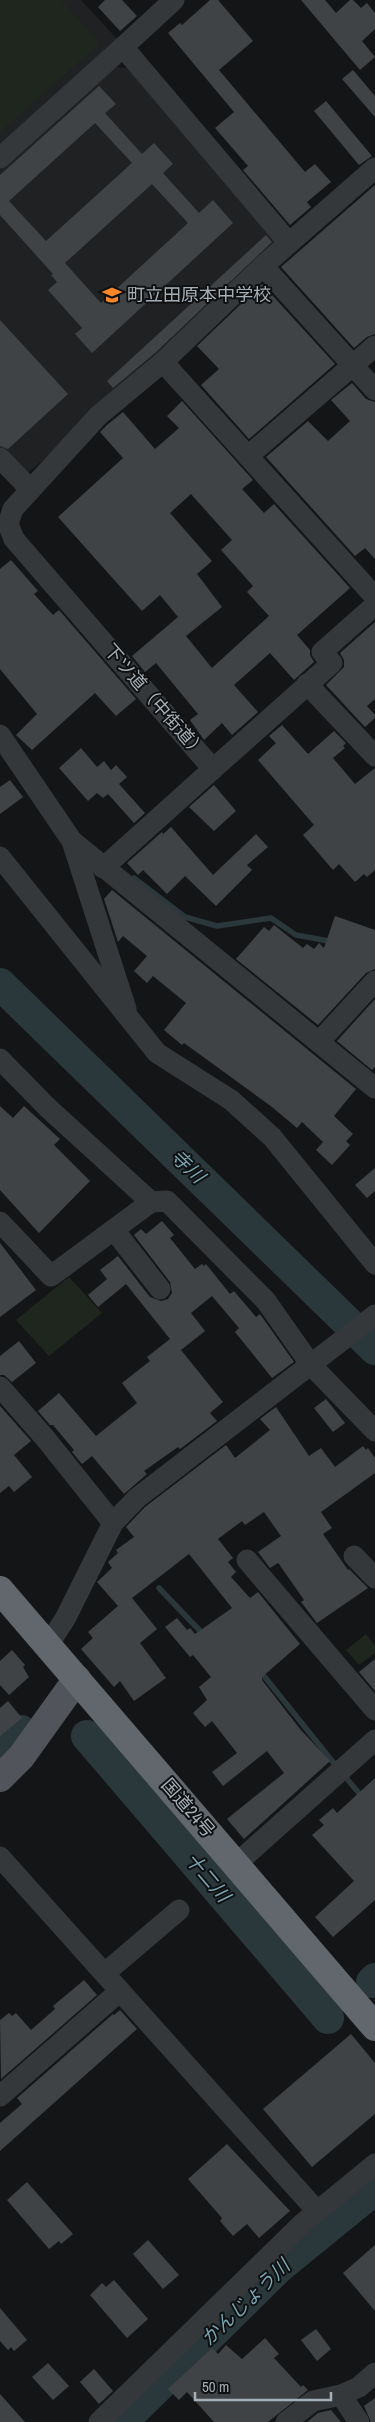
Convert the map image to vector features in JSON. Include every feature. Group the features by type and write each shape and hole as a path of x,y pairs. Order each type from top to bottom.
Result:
{"highway":[{"name":"国道24号","path":"0,1590 375,2027"}],"main road":[{"path":"0,1778 21,1757 77,1679"}],"street":[{"path":"0,158 174,0"},
{"path":"123,46 289,243"},
{"path":"7,533 10,513 98,416 162,362 289,243 371,180"},
{"path":"263,266 375,390"},
{"path":"248,456 375,346"},
{"path":"162,362 375,597"},
{"path":"0,458 30,489"},
{"name":"下ツ道（中街道）","path":"7,533 213,769 332,662 322,652 375,605"},
{"path":"307,684 375,756"},
{"path":"0,735 72,841 375,1088"},
{"path":"103,868 213,769"},
{"path":"72,841 130,1021"},
{"path":"0,857 157,1053 231,1100 272,1138 375,1264"},
{"path":"319,1042 375,981"},
{"path":"0,1059 47,1107 151,1202"},
{"path":"0,1222 51,1276 151,1202 167,1201 266,1301 313,1363 375,1431"},
{"path":"114,1230 160,1289"},
{"path":"48,1645 65,1619 113,1523 138,1498 375,1315"},
{"path":"0,1387 45,1438 113,1523"},
{"path":"354,1556 375,1578"},
{"path":"247,1560 375,1710"},
{"path":"236,1864 375,1740"},
{"path":"0,1856 317,2211"},
{"path":"105,1973 179,1910"},
{"path":"0,2096 120,1991"},
{"path":"99,2422 317,2211 375,2164"},
{"path":"286,2422 313,2400 342,2395 359,2387 375,2373"},
{"path":"342,2395 360,2422"}],"shaded area":[{"path":"0,0 81,0 120,42 0,152"},
{"path":"0,0 61,0 100,43 0,132"},
{"name":"町立田原本中学校","path":"114,67 132,68 280,243 166,354 29,472 17,470 0,452 0,168"},
{"path":"69,1277 102,1313 49,1356 16,1320"},
{"path":"366,1634 375,1646 375,1653 359,1665 346,1650"}],"building":[{"path":"105,0 122,0 137,16 120,31 98,7"},
{"path":"210,0 218,0 253,41 219,70 305,172 315,164 331,182 307,202 311,207 290,225 243,170 248,166 215,128 234,112 168,33 180,23 182,25"},
{"path":"301,0 325,0 336,13 350,0 353,0 361,8 367,3 375,13 375,29 362,41 375,57 360,70"},
{"path":"353,70 375,96 375,117 342,79"},
{"path":"99,86 116,104 105,113 142,154 154,143 173,164 163,173 199,213 213,200 233,223 92,353 75,334 82,328 48,290 57,282 51,275 53,274 0,215 0,175","holes":["95,123 132,163 46,241 9,201","152,184 188,223 101,303 65,263"]},
{"path":"326,101 372,156 359,165 314,111"},
{"path":"375,185 375,334 367,337 354,348 281,267"},
{"path":"266,235 272,242 155,353 113,388 107,381"},
{"path":"262,284 335,364 249,439 201,385 219,369 197,346"},
{"path":"0,320 68,394 8,449 0,446"},
{"path":"352,383 366,399 375,402 375,559 365,548 355,556 266,457 308,421 328,441 350,421 331,400"},
{"path":"182,401 253,480 242,489 264,513 274,504 350,588 297,635 310,650 310,655 314,662 294,680 270,653 234,685 258,712 232,735 222,723 204,740 190,720 198,714 156,663 145,672 132,656 178,617 160,595 142,611 58,517 123,458 100,432 107,425 123,412 155,449 179,428 167,416","holes":["191,494 232,540 221,550 253,586 247,592 269,616 212,668 186,636 222,607 197,574 212,561 170,513"]},
{"path":"11,560 38,591 34,594 53,615 59,610 136,699 116,716 95,693 32,750 16,735 37,714 0,669 0,569"},
{"path":"375,622 375,699 367,706 375,715 375,718 365,727 326,685 344,667 344,660 340,653"},
{"path":"282,725 308,754 334,731 346,743 343,746 345,748 333,758 355,784 375,768 375,870 367,877 364,874 355,882 339,864 333,870 303,835 314,825 258,760 276,743 269,736"},
{"path":"81,748 97,767 104,761 111,770 116,765 127,777 119,784 145,813 134,823 108,794 103,798 97,793 88,801 59,768"},
{"path":"10,780 23,797 0,814 0,787"},
{"path":"214,785 236,811 214,831 189,807"},
{"path":"171,827 213,875 256,834 268,847 247,865 252,870 216,906 185,876 167,894 143,870 138,875 127,863 162,832 163,834"},
{"path":"112,890 356,1089 334,1116 353,1134 346,1141 350,1145 332,1165 316,1150 323,1142 302,1122 297,1128 272,1107 184,1043 182,1045 164,1030 186,1003 153,976 147,983 134,971 147,956 123,936 118,942 104,899"},
{"path":"335,916 375,930 375,969 366,973 318,1025 236,959 264,927 269,931 274,925 303,948 307,944 314,949 319,943 324,948"},
{"path":"375,999 375,1067 372,1070 337,1041"},
{"path":"0,1106 13,1118 24,1106 60,1139 54,1145 90,1181 39,1233 0,1190"},
{"path":"375,1168 375,1191 367,1198 355,1185"},
{"path":"162,1221 174,1235 170,1238 195,1269 202,1264 204,1266 206,1264 230,1294 234,1291 256,1317 260,1314 294,1362 272,1378 235,1332 239,1328 212,1296 191,1313 205,1331 181,1350 223,1402 210,1413 217,1421 180,1449 178,1447 144,1471 147,1474 124,1494 92,1456 82,1464 72,1452 74,1450 53,1425 50,1425 38,1411 59,1393 96,1436 137,1403 122,1383 150,1361 147,1357 170,1339 126,1284 98,1307 88,1295 107,1279 100,1270 118,1256 150,1297 161,1301 168,1299 172,1293 170,1282 134,1235 141,1229 146,1234"},
{"path":"0,1243 36,1290 0,1317"},
{"path":"19,1341 36,1363 12,1382 4,1375 0,1375 0,1356"},
{"path":"326,1399 345,1423 333,1432 314,1408"},
{"path":"0,1406 31,1441 14,1455 32,1477 14,1492 9,1486 0,1493"},
{"path":"276,1407 309,1456 321,1448 335,1467 363,1446 366,1450 368,1448 375,1458 375,1473 321,1512 332,1528 323,1534 348,1570 368,1588 317,1623 301,1602 304,1600 279,1564 270,1568 258,1552 281,1536 264,1512 245,1525 242,1521 218,1539 233,1558 228,1562 236,1572 231,1577 250,1598 258,1592 300,1644 262,1677 262,1680 300,1729 330,1761 244,1839 227,1819 284,1773 267,1751 223,1786 212,1772 237,1753 212,1721 205,1727 193,1713 207,1700 199,1687 211,1677 193,1655 190,1657 165,1627 177,1618 187,1630 190,1628 195,1634 232,1608 189,1554 132,1598 157,1629 140,1643 166,1678 134,1701 120,1681 114,1687 81,1649 93,1638 88,1632 118,1606 97,1582 112,1568 108,1562 118,1553 116,1550 134,1537 126,1527 145,1507 226,1445 235,1458 270,1430 260,1419"},
{"path":"12,1650 25,1665 23,1667 29,1677 9,1695 0,1685 0,1661"},
{"path":"375,1659 375,1691 359,1672"},
{"path":"8,1701 22,1718 0,1736 0,1708"},
{"path":"375,1778 375,1900 333,1937 315,1917 354,1881 312,1835 324,1825 319,1820 333,1808 337,1813"},
{"path":"84,1980 97,1995 1,2079 0,2020 9,2013 12,2016 16,2013 31,2030 55,2009 53,2006"},
{"path":"120,2010 137,2029 0,2151 0,2123 22,2104 17,2098 113,2014"},
{"path":"351,2034 375,2063 375,2114 312,2167 263,2109"},
{"path":"227,2144 290,2211 259,2238 247,2224 233,2236 220,2221 222,2218 188,2179"},
{"path":"27,2182 73,2234 61,2244 59,2241 49,2249 7,2200"},
{"path":"148,2240 179,2275 163,2289 133,2254"},
{"path":"375,2245 375,2311 343,2273"},
{"path":"114,2280 148,2319 127,2338 90,2295 102,2283 106,2287"},
{"path":"0,2308 27,2340 14,2351 11,2347 8,2350 0,2341"},
{"path":"316,2329 331,2349 317,2361 301,2340"},
{"path":"265,2338 279,2354 274,2358 301,2387 303,2385 308,2390 268,2422 214,2422 187,2392 179,2400 168,2389 212,2348 218,2354 226,2345 242,2359"},
{"path":"48,2363 69,2386 53,2400 32,2377"},
{"path":"94,2369 113,2391 99,2404 80,2382"},
{"path":"0,2394 25,2422 0,2422"},
{"path":"375,2398 375,2422 371,2422 364,2406"},
{"path":"331,2410 341,2422 307,2422 318,2413"}],"waterway":[{"path":"134,878 185,917 217,926 271,918 296,935 334,942"},
{"name":"寺川","path":"0,984 375,1349"},
{"path":"159,1588 204,1635"},
{"path":"260,1671 337,1767"},
{"name":"十二川","path":"0,1753 21,1731"},
{"name":"十二川","path":"87,1736 328,2018"},
{"path":"343,1774 363,1798"},
{"name":"十二川","path":"372,1982 375,1979"},
{"name":"かんじょう川","path":"122,2422 279,2267 375,2189"}],"place":[{"name":"町立田原本中学校","path":"112,295"}]}
